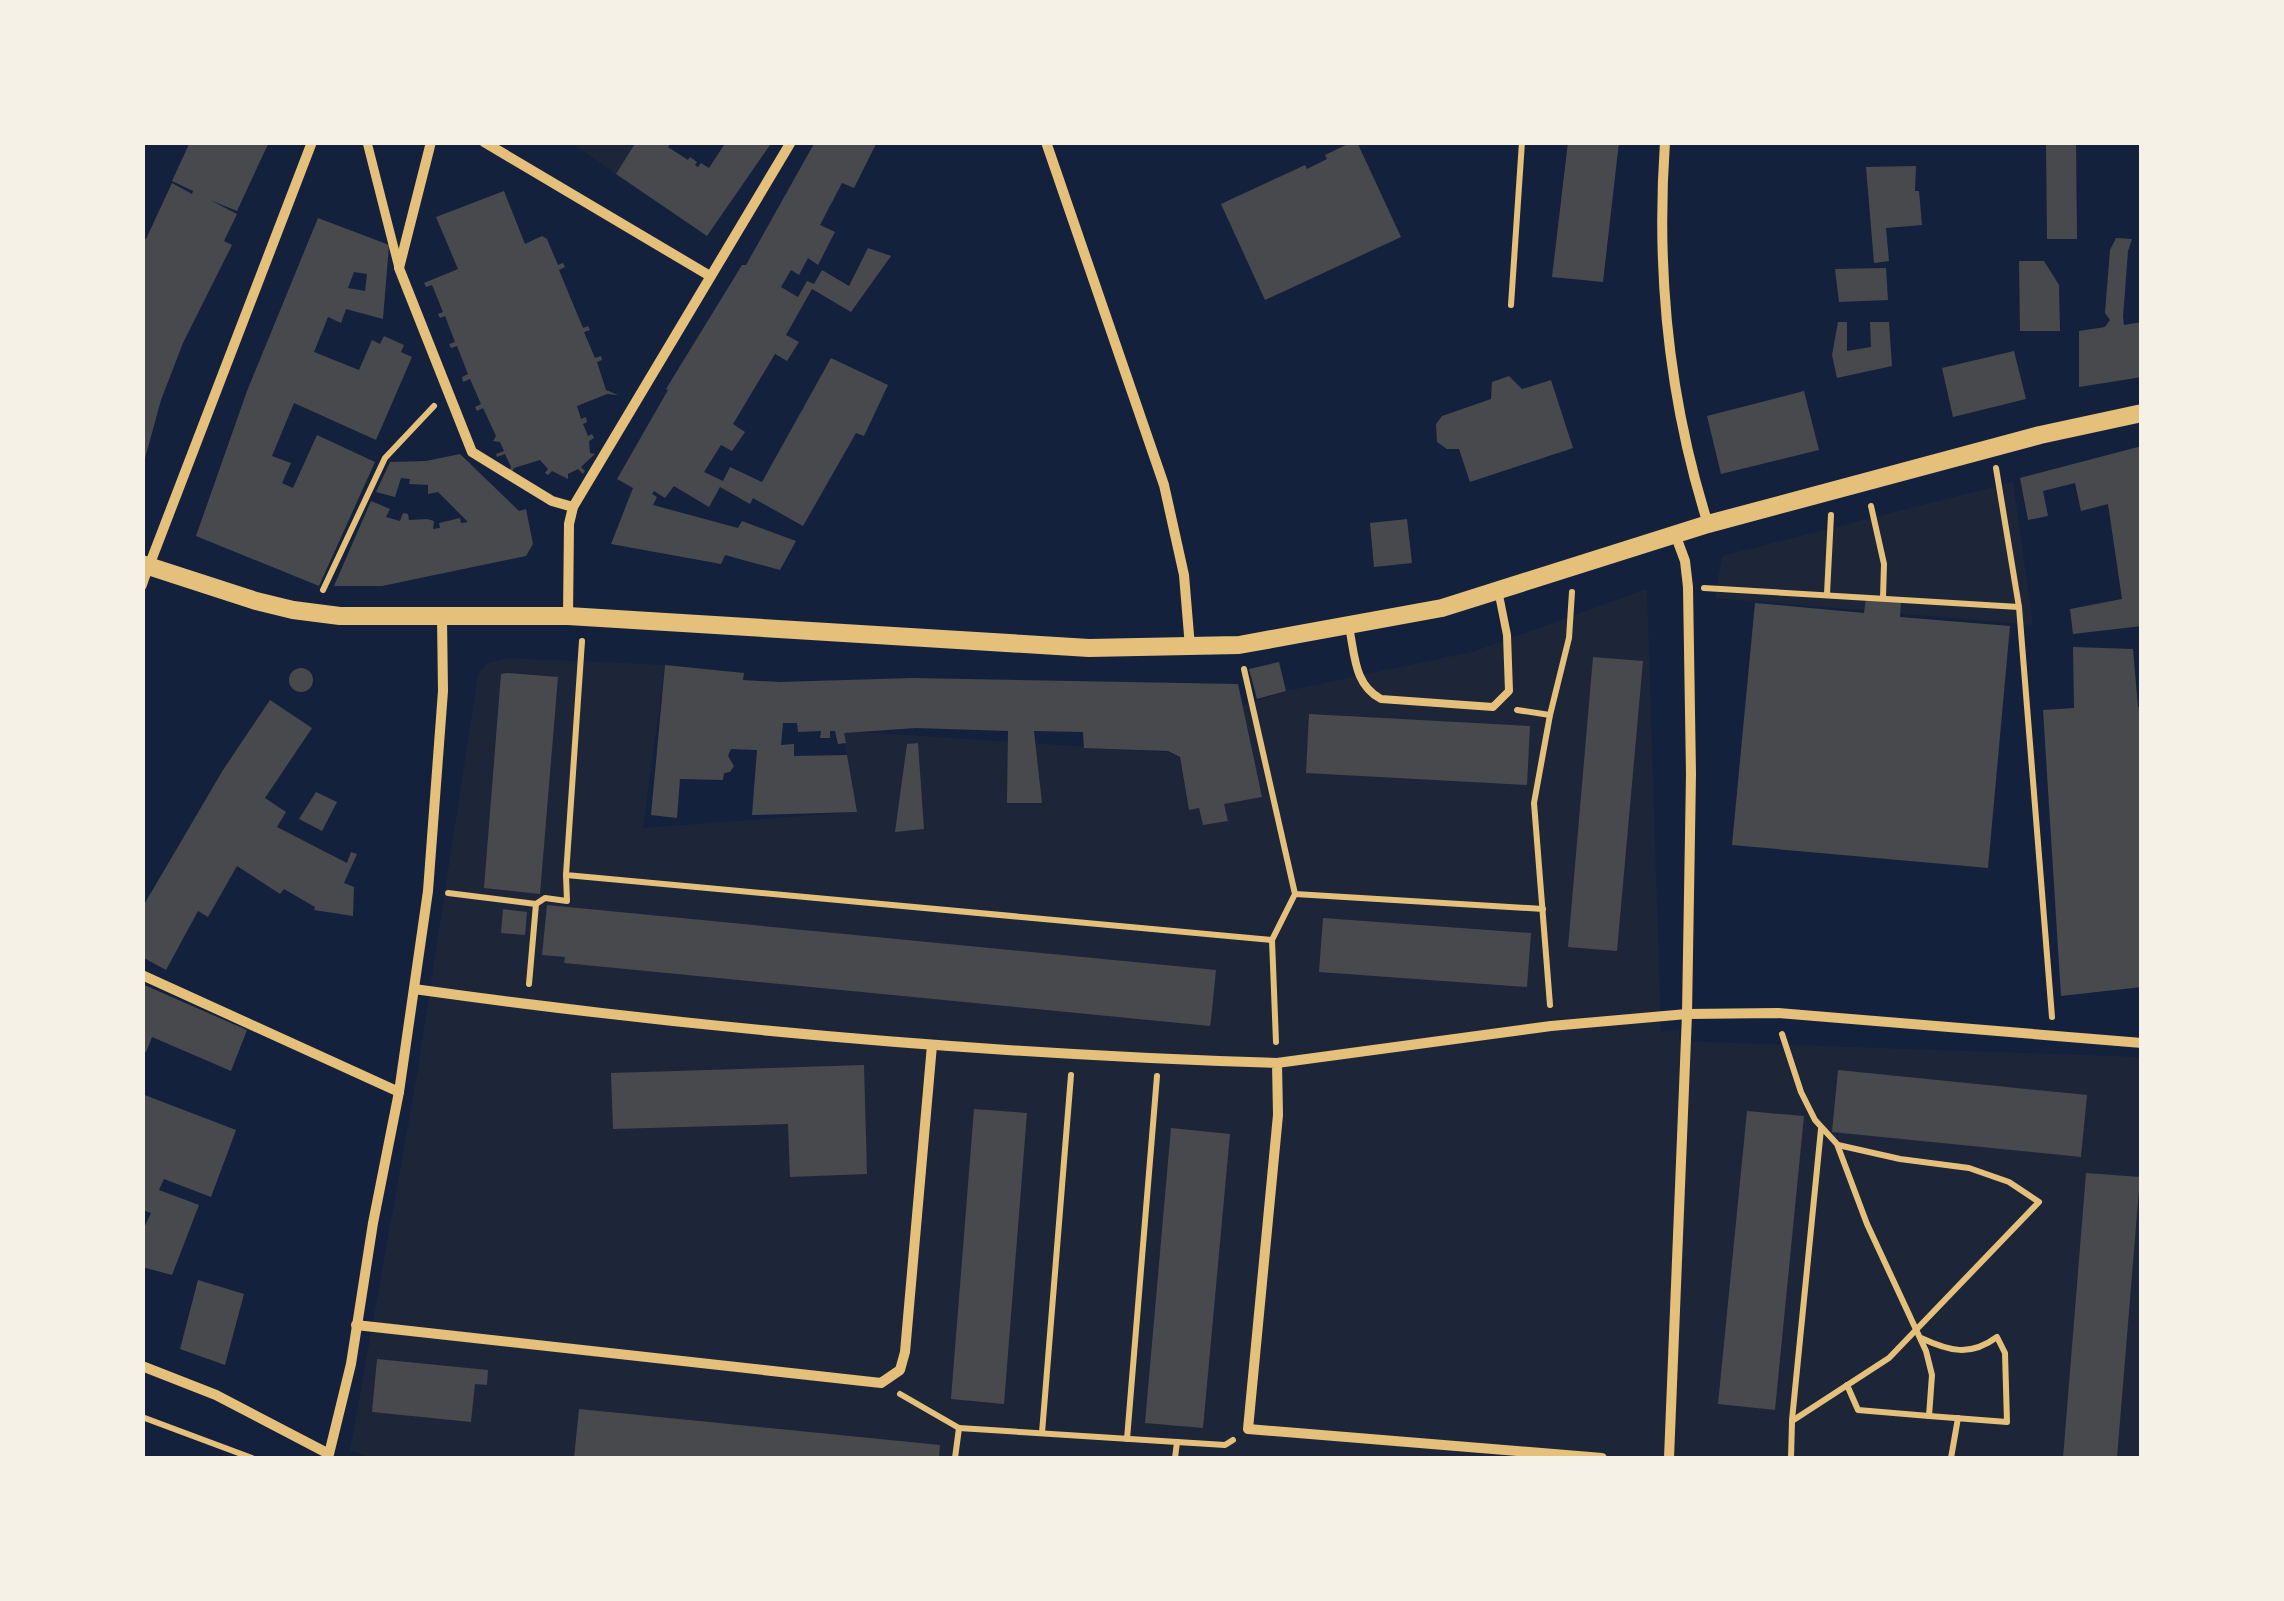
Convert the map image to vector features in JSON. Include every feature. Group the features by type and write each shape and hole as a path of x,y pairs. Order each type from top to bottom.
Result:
{"street":[{"path":"142,586 146,565 312,142"},
{"path":"367,142 399,268 472,452 552,502 573,508"},
{"path":"399,268 431,142"},
{"path":"484,142 710,276"},
{"path":"576,616 569,524 573,508 791,142"},
{"path":"1046,142 1164,485 1184,575 1190,647"},
{"path":"1665,142 1663,250 1668,337 1691,459 1708,524"},
{"path":"146,565 308,621 576,616 1089,648 1239,645 1442,608 1708,524 1991,448 2142,413"},
{"path":"1669,1458 1691,774 1688,587 1685,561 1675,534"},
{"path":"142,1366 216,1395 329,1454 352,1364 399,1092 428,891 442,691 442,618"},
{"path":"142,975 399,1092"},
{"path":"414,990 526,1005 932,1045 1073,1056 1277,1064 1551,1026 1686,1014 1778,1014 2142,1044"},
{"path":"356,1325 882,1383 900,1370 905,1352 932,1045"},
{"path":"1277,1064 1278,1115 1248,1430 1602,1458"}],"lane":[{"path":"1350,627 1360,680 1368,692 1381,699 1494,707 1509,691 1507,635 1498,590"}],"path":[{"path":"1511,305 1522,142"},
{"path":"308,621 385,458 448,392"},
{"path":"1991,448 2019,607 2054,1038"},
{"path":"1827,594 1832,490"},
{"path":"1875,524 1884,564 1882,598"},
{"path":"1551,1026 1534,803 1550,715 1570,638 1574,566"},
{"path":"1688,587 2019,607"},
{"path":"428,891 536,904 544,898 567,901 576,616"},
{"path":"1239,645 1296,894 1272,940 1277,1064"},
{"path":"566,875 1272,940"},
{"path":"1296,894 1543,909"},
{"path":"526,1005 536,904"},
{"path":"1778,1014 1794,1074 1815,1120 1837,1144 1866,1224 1920,1338 1932,1375 1929,1416"},
{"path":"1042,1432 1073,1056"},
{"path":"1128,1439 1158,1060"},
{"path":"1791,1458 1821,1127"},
{"path":"1792,1421 1890,1358 2039,1202 2009,1182 1969,1168 1900,1159 1837,1144"},
{"path":"1847,1385 1858,1410 2007,1422 2004,1353 1997,1337 1970,1351 1944,1348 1920,1338"},
{"path":"882,1383 959,1428 1224,1445 1248,1430"},
{"path":"142,1417 252,1458"},
{"path":"1950,1458 1958,1418"},
{"path":"956,1458 959,1428"},
{"path":"1175,1458 1177,1442"}],"shaded area":[{"path":"572,143 636,143 616,174"},
{"path":"2013,482 2033,625 1715,598 1722,556"},
{"path":"1647,589 1661,1032 1679,1030 1679,1041 2141,1057 2141,1458 371,1458 350,1450 417,1075 478,674 487,663 508,658 665,665 643,828 856,812 843,731 1167,752 1179,757 1189,809 1199,808 1203,825 1227,821 1224,804 1262,797 1242,706 1286,691 1472,652"}],"building":[{"path":"190,142 269,142 237,211 210,200 237,214 224,241 232,245 183,343 161,400 142,469 142,237 146,239 172,183 192,194 193,191 172,181"},
{"path":"636,142 671,142 668,147 688,160 690,157 698,167 701,163 709,168 726,142 772,142 707,236 616,174"},
{"path":"815,142 877,142 854,188 842,183 820,225 835,232 818,265 808,258 799,275 791,270 781,287 798,297 807,281 814,284 822,270 849,286 868,248 891,256 851,312 812,289 786,335 799,342 787,361 775,354 733,424 745,432 732,451 721,445 704,472 723,481 730,467 762,482 831,358 888,385 864,436 856,433 803,526 753,498 750,504 720,487 709,507 674,486 665,498 654,491 652,494 657,497 653,505 738,528 742,521 796,541 780,570 725,555 721,564 611,544 633,488 617,479 666,389 742,265 746,265"},
{"path":"1357,142 1401,237 1265,300 1221,204 1305,165 1307,169"},
{"path":"1568,142 1619,142 1603,282 1552,277"},
{"path":"2046,142 2076,142 2077,239 2047,239"},
{"path":"1916,166 1915,191 1919,191 1922,225 1886,228 1889,261 1874,263 1866,167"},
{"path":"504,191 525,244 542,236 558,265 563,263 565,267 559,270 583,328 588,326 590,330 584,332 595,358 601,356 602,360 597,362 606,390 618,395 607,394 577,406 581,419 586,417 583,424 588,436 592,434 594,438 589,441 590,453 595,454 581,467 583,474 578,469 568,474 568,479 552,471 545,473 548,469 540,460 512,472 505,454 497,457 504,451 500,442 493,441 496,436 483,408 477,411 475,407 481,404 470,379 463,382 462,377 468,374 457,346 451,348 449,344 455,342 445,316 440,318 438,314 443,312 432,285 426,287 424,283 458,269 436,217"},
{"path":"318,218 389,245 383,319 346,309 341,323 328,317 314,352 359,370 372,340 380,344 384,336 404,345 401,352 412,357 376,440 294,403 272,456 291,463 282,483 293,488 317,435 375,462 319,586 196,536 247,391","holes":["354,272 367,274 365,291 348,288"]},
{"path":"2116,238 2132,239 2123,317 2124,325 2142,322 2142,377 2079,387 2079,331 2105,327 2110,320 2105,313 2110,250"},
{"path":"2019,261 2044,261 2059,285 2060,331 2020,331"},
{"path":"1886,268 1888,300 1839,302 1835,269"},
{"path":"1838,322 1847,322 1847,351 1871,347 1870,322 1889,322 1892,366 1837,378 1832,355"},
{"path":"2014,351 2026,399 1953,417 1942,368"},
{"path":"1509,376 1522,389 1551,380 1573,448 1470,482 1459,449 1447,449 1437,442 1436,424 1442,416 1491,399 1492,382"},
{"path":"1804,391 1819,450 1721,474 1707,416"},
{"path":"2142,446 2142,626 2073,634 2070,609 2122,599 2108,504 2081,511 2075,483 2043,491 2048,516 2028,520 2020,478"},
{"path":"460,454 519,511 526,509 533,544 526,556 382,586 334,586 371,501 390,509 386,517 400,521 403,513 408,514 409,520 434,521 433,529 440,528 439,523 460,518 461,523 468,522 438,492 428,494 428,485 409,484 410,479 401,478 395,497 376,492 390,462 426,461"},
{"path":"1407,519 1412,563 1374,567 1370,523"},
{"path":"1866,598 1901,602 1900,617 2010,626 1988,868 1732,845 1755,603 1864,613"},
{"path":"2073,647 2133,649 2138,707 2142,708 2142,987 2061,996 2043,710 2074,708"},
{"path":"1593,657 1643,661 1617,951 1568,947"},
{"path":"1279,662 1286,691 1257,699 1249,669"},
{"path":"665,665 744,673 743,680 780,682 912,678 1238,684 1262,797 1224,804 1228,821 1203,825 1199,808 1189,810 1180,757 1168,751 1084,748 1083,732 1034,731 1042,803 1007,803 1008,731 916,728 844,733 846,743 838,744 835,731 830,731 830,738 820,738 821,731 798,732 797,723 783,723 781,745 794,744 794,756 847,755 857,812 752,815 757,750 731,749 728,756 734,766 724,773 723,780 680,779 677,818 651,815"},
{"path":"301,668 313,680 301,692 289,680"},
{"path":"501,674 558,677 540,894 484,888"},
{"path":"270,700 312,728 265,798 286,812 277,827 347,863 351,852 357,854 344,883 354,887 353,916 314,910 315,907 284,889 280,894 237,866 208,917 198,911 166,970 142,957 142,908 223,770"},
{"path":"1309,714 1530,726 1527,785 1306,773"},
{"path":"918,743 924,829 895,832 907,744"},
{"path":"316,792 337,802 322,831 299,819"},
{"path":"547,905 1216,970 1210,1026 564,963 565,957 542,955"},
{"path":"503,909 527,912 525,935 501,933"},
{"path":"1323,918 1531,933 1527,987 1319,972"},
{"path":"142,984 247,1030 231,1071 152,1037 146,1052 142,1051"},
{"path":"864,1065 867,1174 790,1177 788,1124 613,1129 611,1073"},
{"path":"1838,1070 2087,1095 2081,1157 1832,1132"},
{"path":"142,1094 236,1130 211,1197 164,1179 159,1190 199,1205 172,1275 142,1267 142,1232 151,1213 142,1210"},
{"path":"974,1109 1027,1113 1004,1404 951,1399"},
{"path":"1747,1111 1804,1116 1775,1410 1718,1404"},
{"path":"1171,1128 1230,1134 1203,1428 1145,1423"},
{"path":"2086,1173 2140,1177 2117,1458 2063,1458"},
{"path":"198,1280 244,1294 225,1365 180,1349"},
{"path":"377,1359 488,1370 487,1385 475,1384 471,1422 372,1412"},
{"path":"579,1409 940,1445 939,1458 574,1458"}]}
